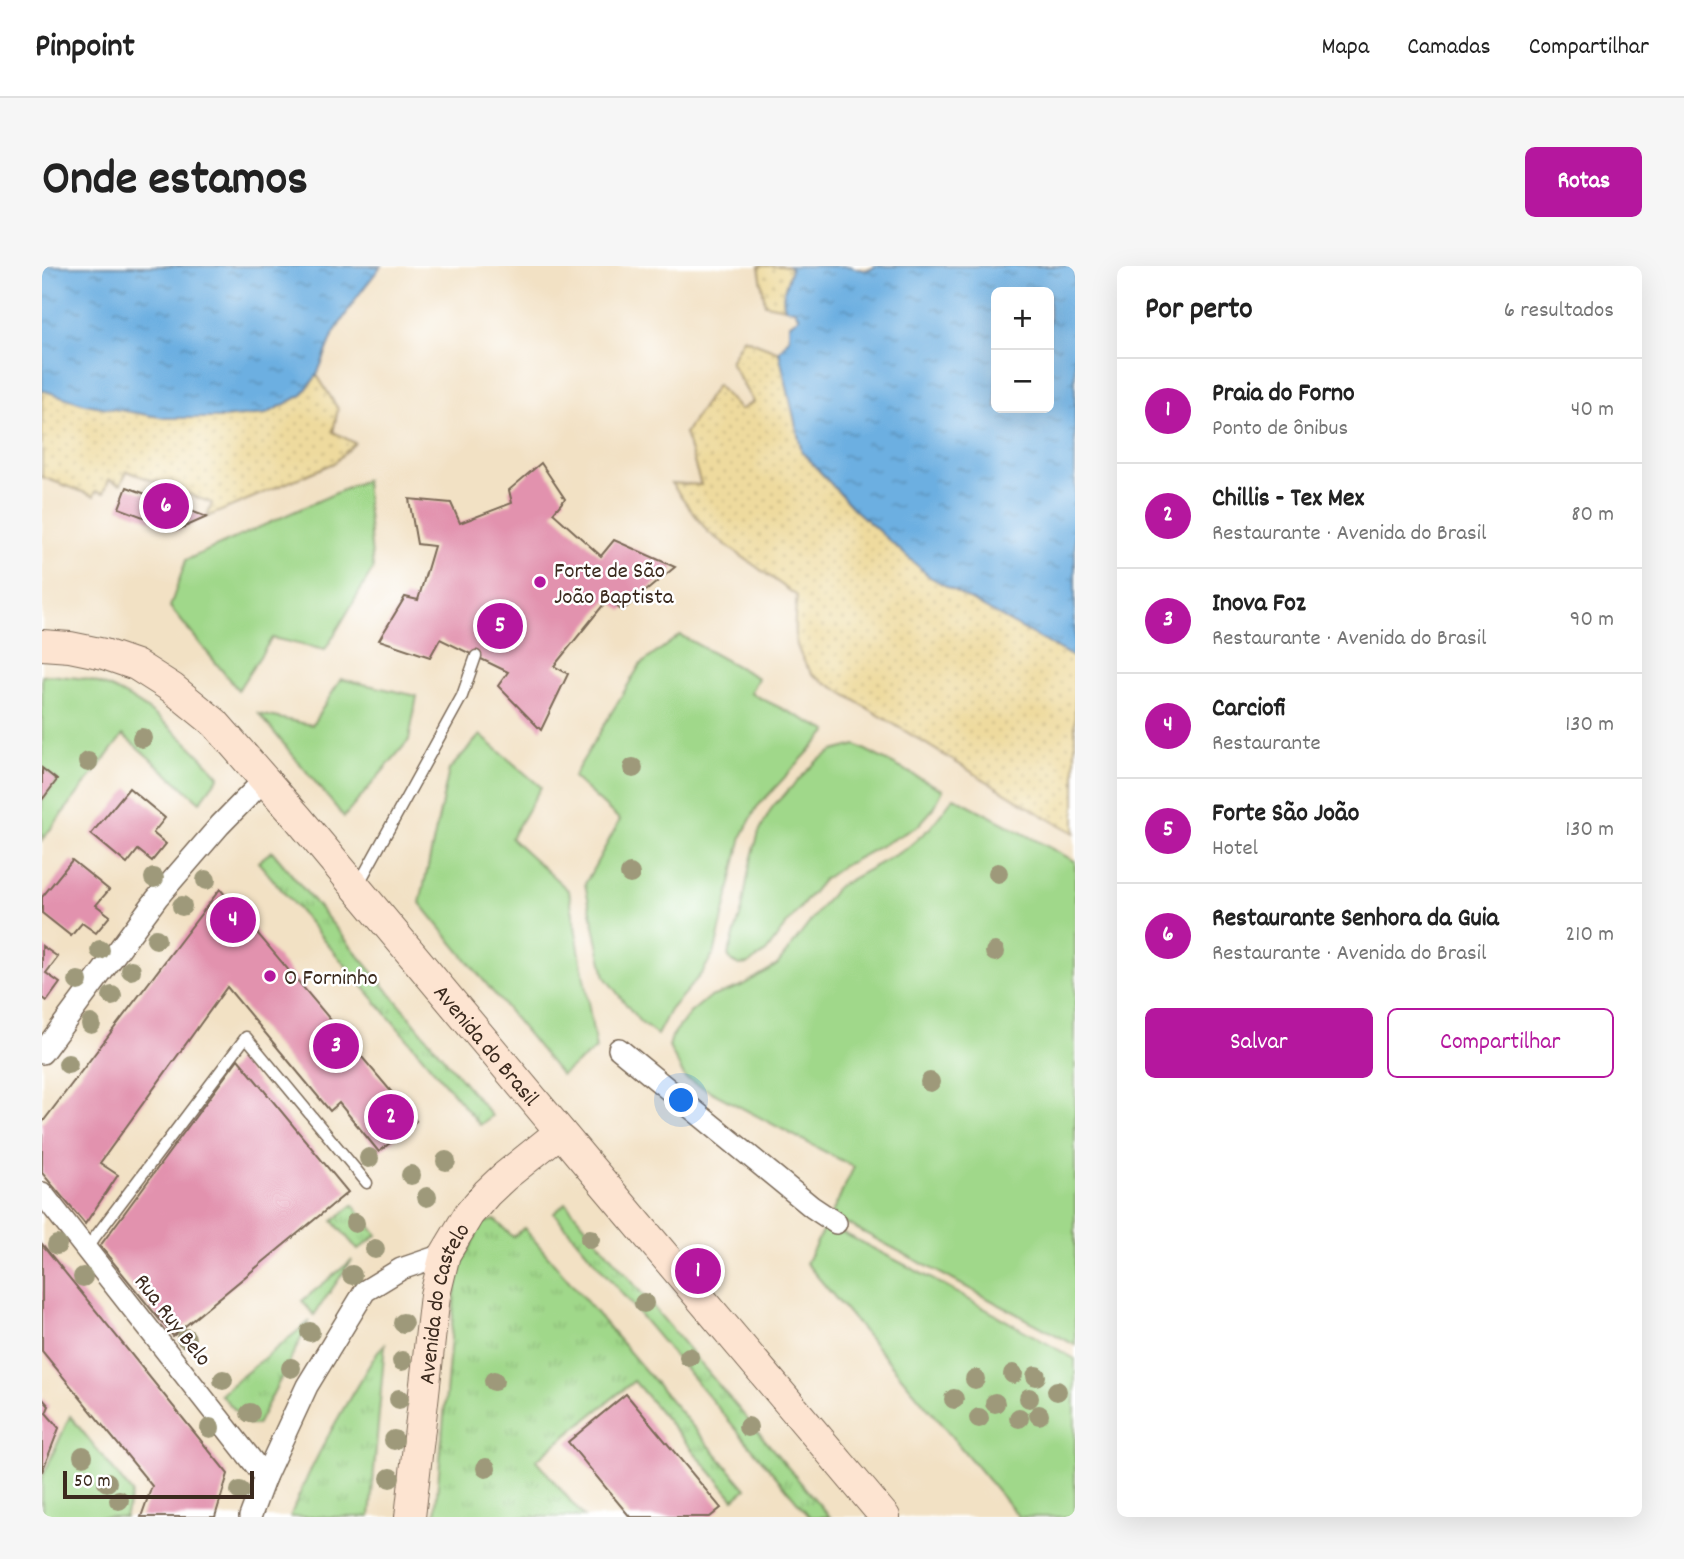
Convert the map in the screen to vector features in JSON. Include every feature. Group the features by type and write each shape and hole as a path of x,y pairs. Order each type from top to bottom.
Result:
{"main road":[{"name":"Avenida do Brasil","path":"42,645 104,654 136,665 172,688 215,723 885,1517"},
{"name":"Avenida do Castelo","path":"410,1517 435,1295 445,1254 469,1214 487,1193 560,1132"}],"street":[{"path":"42,1054 157,898 220,825 265,779"},
{"path":"619,1049 792,1191 836,1223"},
{"name":"Rua Ruy Belo","path":"42,1193 265,1477"},
{"path":"250,1517 265,1477 307,1386 365,1291 401,1269 445,1254"}],"lane":[{"path":"356,888 462,696 476,656"},
{"path":"86,1249 246,1037 367,1182"}],"green space":[{"path":"365,480 373,569 325,650 272,638 238,690 170,607 186,560"},
{"path":"680,635 758,678 750,693 828,731 757,807 742,836 715,951 702,973 670,1010 657,1035 640,1022 605,977 585,884 620,820 573,777 640,665"},
{"path":"42,676 85,679 123,694 175,732 219,776 200,802 123,735 42,840 42,800 57,780 42,768"},
{"path":"341,679 417,696 409,740 344,817 259,714 312,725"},
{"path":"480,735 541,787 511,838 569,891 596,1049 561,1075 420,903 449,770"},
{"path":"856,745 943,790 934,808 918,826 843,866 823,880 766,952 748,964 739,965 731,961 728,955 742,910 750,864 759,832 773,806 817,761 833,751"},
{"path":"954,797 1075,861 1075,1345 831,1215 854,1167 685,1078 669,1047 672,1036 690,1013 708,998 741,986 777,965 837,887 906,849 930,828"},
{"path":"272,851 492,1116 480,1125 258,862"},
{"path":"566,1203 830,1517 810,1517 554,1213"},
{"path":"353,1205 377,1235 358,1250 333,1221"},
{"path":"495,1220 513,1237 524,1228 746,1489 734,1499 634,1381 536,1460 584,1517 435,1517 455,1292 463,1262 482,1223"},
{"path":"826,1224 1075,1359 1075,1517 1019,1517 806,1263"},
{"path":"352,1260 314,1315 302,1301"},
{"path":"310,1321 257,1425 249,1425 220,1394"},
{"path":"385,1344 370,1517 290,1517 330,1432 378,1351"},
{"path":"70,1416 132,1493 125,1517 42,1517 42,1478"}],"sand":[{"path":"759,266 791,268 784,292 785,308 765,304"},
{"path":"743,338 779,352 802,452 853,508 930,577 1075,658 1075,833 812,674 800,654 795,637 797,596 708,532 671,483 701,485 685,433 717,385 740,410 753,402 730,362"},
{"path":"317,375 338,409 333,432 355,443 334,463 207,517 212,503 127,471 121,484 109,479 104,493 96,491 94,496 42,477 42,388 165,418 220,418 266,414 302,395"}],"water":[{"path":"42,266 381,266 334,333 317,375 302,395 266,414 220,418 165,418 85,404 42,390"},
{"path":"789,266 848,266 863,270 875,266 1075,266 1075,658 930,577 853,508 802,452 779,352 789,338 789,325 799,317 794,309 785,308 784,293 791,268"}],"building":[{"name":"Forte de São João Baptista","path":"541,463 565,499 553,513 601,556 614,540 675,567 622,611 608,599 554,666 568,674 541,730 498,686 508,672 440,639 430,657 379,640 405,597 418,600 434,546 417,544 409,499 451,503 460,523 512,503 509,490"},
{"path":"127,487 207,517 178,530 119,508"},
{"path":"42,768 57,780 42,800"},
{"path":"129,788 165,818 153,833 166,844 152,861 138,850 127,864 91,834"},
{"path":"72,860 109,890 96,905 110,916 96,933 82,923 71,936 42,913 42,897"},
{"path":"220,889 416,1121 379,1152 339,1103 330,1111 227,987 100,1163 118,1175 85,1224 42,1173 42,1123"},
{"path":"42,946 58,957 46,973 60,983 47,1001 42,997"},
{"path":"238,1059 348,1192 173,1336 100,1246"},
{"path":"42,1244 228,1474 215,1517 141,1517 152,1486 42,1351"},
{"path":"626,1394 721,1508 710,1517 630,1517 568,1442"},
{"path":"42,1398 49,1406 46,1413 59,1428 42,1472"}],"place":[{"name":"Restaurante Senhora da Guia","path":"166,506"},
{"name":"Forte de São João Baptista","path":"540,582"},
{"name":"Forte São João","path":"500,626"},
{"name":"Carciofi","path":"233,920"},
{"name":"O Forninho","path":"270,976"},
{"name":"Inova Foz","path":"336,1046"},
{"name":"Chillis - Tex Mex","path":"391,1117"},
{"name":"Praia do Forno","path":"698,1271"}]}
